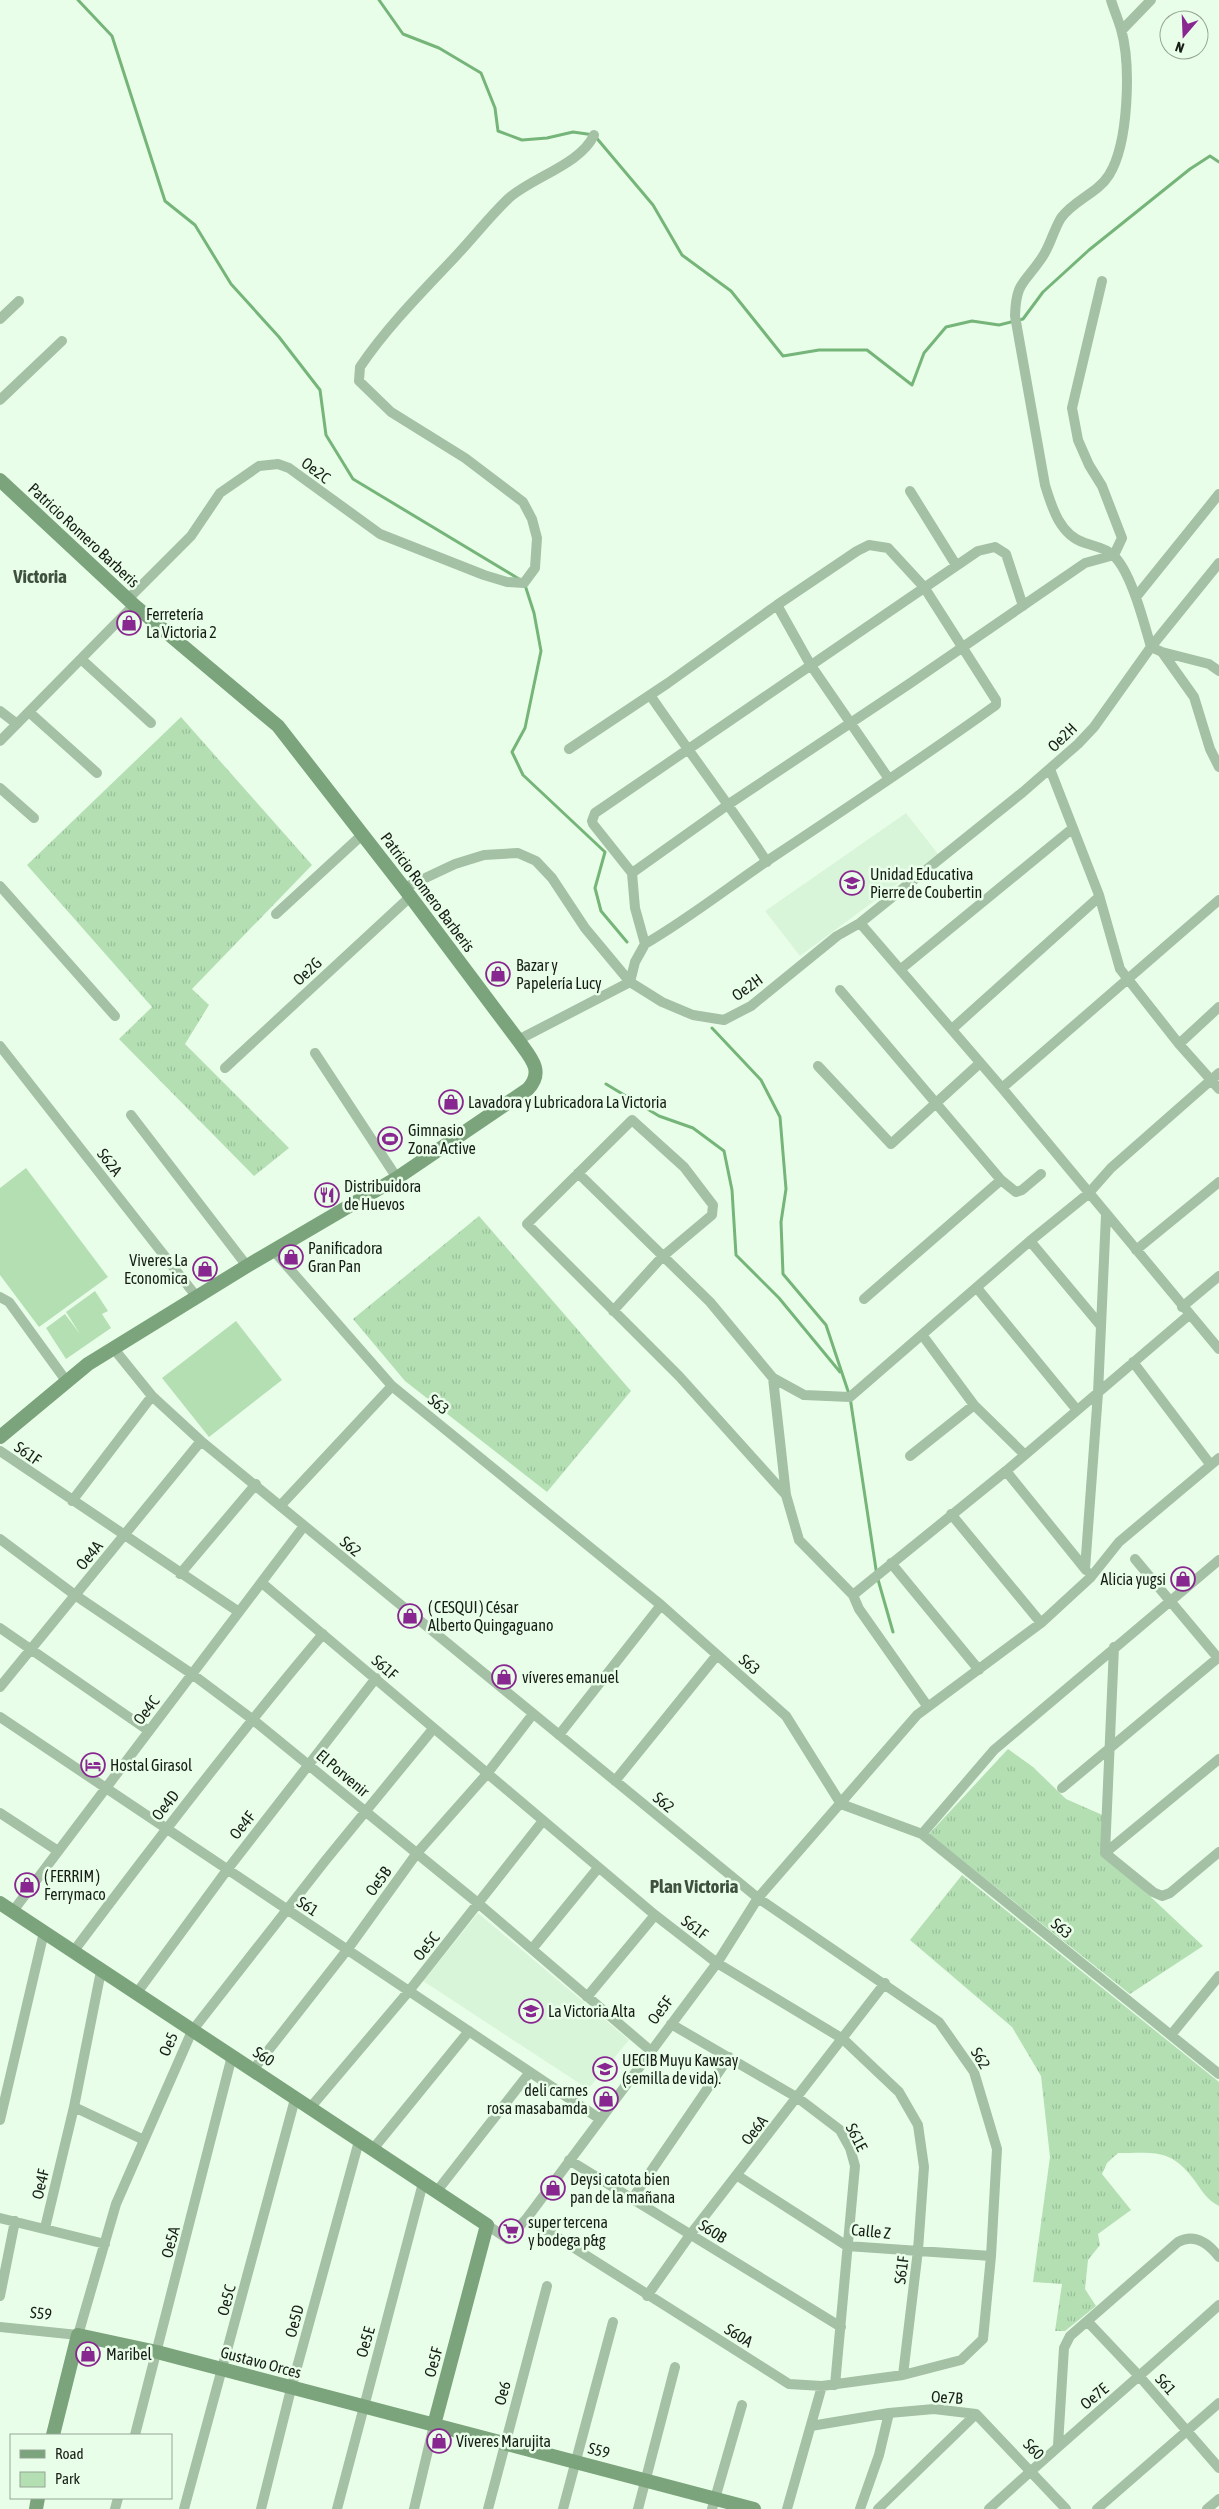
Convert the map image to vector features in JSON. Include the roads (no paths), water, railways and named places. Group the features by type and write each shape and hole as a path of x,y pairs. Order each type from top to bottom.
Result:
{"street":[{"path":"1111,0 1122,30 1127,101 1114,165 1108,176 1073,205 1062,217 1042,259 1018,288 1015,316 1045,485 1052,508 1069,534 1082,542 1114,555 1136,597 1151,647 1162,652 1209,664 1219,671"},
{"path":"1122,30 1151,0"},
{"name":"Oe2C","path":"0,742 80,659 191,536 220,493 243,475 268,464 278,464 289,468 380,534 484,575 516,584 524,582 535,568 537,538 532,519 523,502 465,458 391,412 359,381 360,367 432,281 509,199 524,187 575,156 587,146 594,135"},
{"path":"632,873 730,804 963,648 1085,563 1114,555 1122,538 1111,514 1105,492 1089,465 1078,440 1072,408 1102,281"},
{"path":"0,319 19,301"},
{"path":"0,400 62,341"},
{"name":"Patricio Romero Barberis","path":"0,480 131,602 278,726 407,892 518,1040 536,1065 537,1072 532,1085 397,1178 196,1296 88,1364 0,1437"},
{"path":"910,491 956,565"},
{"path":"1136,597 1219,494"},
{"path":"518,1040 630,982 635,962 645,944 678,925 767,862 890,780 996,705 996,700 924,587 888,548 869,545 857,551 569,749"},
{"path":"645,944 635,908 632,873 593,824 592,817 810,664 978,551 995,547 1006,554 1023,606"},
{"name":"Oe2H","path":"407,892 455,864 484,855 518,853 536,861 552,878 585,928 630,982 662,1002 693,1015 724,1020 751,1006 837,936 860,923 1050,769 1094,727 1151,647 1219,563"},
{"path":"777,606 810,664 890,780"},
{"path":"1162,652 1194,697 1210,749 1219,767"},
{"path":"80,659 151,723"},
{"path":"650,695 687,749 730,804 767,862"},
{"path":"0,710 17,724"},
{"path":"28,712 97,773"},
{"path":"1050,769 1099,897 1115,956 1127,979 1179,1044 1215,1076 1219,1089"},
{"path":"0,788 34,818"},
{"path":"901,969 1073,828"},
{"path":"276,914 362,835"},
{"path":"0,886 115,1016"},
{"name":"Oe2G","path":"225,1068 407,892"},
{"path":"952,1029 1099,897"},
{"path":"1002,1088 1219,900"},
{"path":"860,923 1002,1088 1088,1194 1219,1349"},
{"path":"840,990 1000,1180 1016,1192 1022,1190 1041,1174"},
{"path":"1179,1044 1219,1007"},
{"name":"S62A","path":"0,1046 196,1296"},
{"path":"315,1053 397,1178"},
{"path":"818,1066 891,1144 980,1063"},
{"path":"578,1172 662,1258 710,1302 773,1378 804,1395 850,1397 923,1336 1030,1240 1088,1194 1111,1168 1215,1076"},
{"path":"131,1115 247,1266"},
{"path":"613,1311 662,1258 712,1214 714,1205 684,1167 632,1120 527,1224 613,1311 679,1376 786,1495"},
{"path":"864,1298 1000,1180"},
{"path":"1136,1250 1219,1182"},
{"path":"1088,1573 1106,1214"},
{"path":"1030,1240 1101,1326"},
{"name":"S63","path":"273,1250 392,1386 661,1605 786,1716 841,1804 922,1834 1219,2074"},
{"path":"853,1594 1006,1471 1098,1393 1186,1311 1219,1276"},
{"path":"977,1288 1077,1410"},
{"path":"0,1297 9,1302 66,1382"},
{"path":"923,1336 974,1405 1024,1454"},
{"name":"S62","path":"114,1349 152,1396 201,1441 256,1484 304,1526 558,1735 758,1898 885,1983 939,2022 974,2072 997,2149 991,2256 983,2339 961,2360"},
{"path":"1133,1362 1215,1461"},
{"path":"773,1378 786,1495 798,1540 853,1594 859,1609 928,1707"},
{"path":"280,1505 392,1386"},
{"path":"72,1501 152,1396"},
{"path":"910,1456 974,1405"},
{"name":"Oe4A","path":"0,1687 201,1441"},
{"name":"S61F","path":"0,1451 123,1536 239,1612"},
{"name":"Oe5F","path":"508,2239 527,2218 717,1963 758,1898 917,1715 1041,1623 1119,1542 1215,1461"},
{"path":"1006,1471 1088,1573"},
{"path":"180,1574 256,1484"},
{"path":"951,1514 1041,1623"},
{"name":"Oe4C","path":"13,1911 304,1526"},
{"name":"El Porvenir","path":"0,1539 75,1595 192,1674 252,1719 479,1904 651,2051"},
{"path":"1062,1788 1218,1658 1135,1558"},
{"path":"922,1834 994,1750 1219,1560"},
{"path":"891,1564 979,1670"},
{"name":"S61F","path":"262,1583 376,1678 542,1822 655,1915 717,1963 843,2039 900,2092 918,2126 924,2167 918,2250 903,2375"},
{"path":"558,1735 661,1605"},
{"path":"0,1628 149,1731"},
{"name":"Oe4D","path":"73,1952 165,1829 252,1719 323,1634"},
{"path":"1105,1854 1114,1647"},
{"path":"615,1781 717,1656"},
{"name":"Oe4F","path":"136,1994 227,1870 376,1678"},
{"name":"Oe5B","path":"253,2070 347,1950 417,1853 486,1774 533,1714"},
{"name":"S61","path":"0,1717 600,2119"},
{"name":"Oe5","path":"53,2434 78,2335 116,2204 192,2031 365,1811 434,1729"},
{"path":"1105,1854 1219,1759"},
{"path":"0,1813 58,1851"},
{"name":"Oe5C","path":"310,2108 409,1991 542,1822"},
{"path":"1105,1854 1153,1892 1162,1896 1170,1894 1219,1852"},
{"path":"532,1949 598,1868"},
{"name":"S60","path":"0,1903 100,1971 508,2239"},
{"path":"588,1998 655,1915"},
{"path":"0,2120 44,1932"},
{"name":"Oe4F","path":"45,2228 74,2107 100,1971"},
{"path":"1171,2035 1219,1976"},
{"name":"Oe6A","path":"647,2296 690,2235 738,2176 885,1983"},
{"name":"S61E","path":"671,2024 798,2098 840,2130 850,2148 855,2166 835,2385"},
{"path":"373,2149 469,2031"},
{"name":"Oe5A","path":"135,2434 232,2056"},
{"path":"632,2199 729,2057"},
{"path":"437,2191 530,2072"},
{"name":"Oe5C","path":"184,2509 295,2099"},
{"path":"74,2107 144,2140"},
{"name":"Oe5D","path":"261,2509 291,2389 360,2141"},
{"name":"S60B","path":"569,2160 841,2327"},
{"name":"Calle Z","path":"738,2176 847,2246 991,2256"},
{"name":"Oe5E","path":"337,2509 362,2407 423,2182"},
{"path":"0,2218 105,2244"},
{"name":"S60A","path":"527,2218 647,2296 789,2384 835,2385 903,2375 961,2360"},
{"path":"0,2296 15,2221"},
{"name":"Oe5F","path":"414,2509 434,2425 488,2225"},
{"path":"1058,2446 1064,2348 1070,2336 1178,2242 1194,2239 1209,2245 1219,2257"},
{"name":"Oe6","path":"488,2509 547,2286"},
{"name":"Oe7E","path":"989,2509 1219,2305"},
{"path":"563,2509 613,2322"},
{"name":"S61","path":"1088,2322 1140,2377 1219,2468"},
{"name":"S59","path":"0,2327 78,2335"},
{"name":"Gustavo Orces","path":"78,2335 157,2352 291,2389 434,2425"},
{"path":"638,2509 675,2367"},
{"path":"787,2509 822,2386"},
{"path":"1097,2509 1219,2403"},
{"path":"713,2504 742,2405"},
{"name":"Oe7B","path":"811,2426 889,2413 934,2409 976,2414"},
{"path":"860,2509 879,2455 889,2413"},
{"name":"S60","path":"976,2414 1066,2509"},
{"name":"Oe7B","path":"878,2509 976,2414"},
{"name":"S59","path":"434,2425 645,2481 713,2504 754,2509"},
{"path":"1207,2509 1219,2499"}],"waterway":[{"path":"78,0 112,36 165,201 195,225 231,284 279,337 320,390 326,435 353,479 519,579"},
{"path":"379,0 403,34 439,48 481,73 495,108 498,131 522,140 547,138 573,132 594,135 653,205 682,255 731,291 783,356 819,350 867,350 912,385 924,353 946,327 972,321 999,325 1023,319 1043,292 1089,250 1190,169 1210,156 1219,162"},
{"path":"525,585 534,613 541,651 525,728 512,752 523,775 605,852 595,888 601,911 627,942"},
{"path":"712,1028 761,1080 780,1117 786,1189 781,1222 783,1274 826,1325 850,1397 877,1576 893,1632"},
{"path":"606,1084 659,1116 693,1128 724,1151 732,1190 736,1255 779,1298 840,1372"}],"place":[{"name":"Ferretería La Victoria 2","path":"129,623"},
{"name":"Unidad Educativa Pierre de Coubertin","path":"852,883"},
{"name":"Bazar y Papelería Lucy","path":"498,974"},
{"name":"Lavadora y Lubricadora La Victoria","path":"451,1102"},
{"name":"Gimnasio Zona Active","path":"390,1139"},
{"name":"Distribuidora de Huevos","path":"327,1195"},
{"name":"Panificadora Gran Pan","path":"291,1257"},
{"name":"Viveres La Economica","path":"205,1269"},
{"name":"Alicia yugsi","path":"1183,1579"},
{"name":"( CESQUI ) César Alberto Quingaguano","path":"410,1616"},
{"name":"víveres emanuel","path":"504,1677"},
{"name":"Hostal Girasol","path":"93,1765"},
{"name":"( FERRIM ) Ferrymaco","path":"27,1885"},
{"name":"La Victoria Alta","path":"531,2011"},
{"name":"UECIB Muyu Kawsay (semilla de vida).","path":"605,2069"},
{"name":"deli carnes rosa masabamda","path":"606,2099"},
{"name":"Deysi catota bien pan de la mañana","path":"553,2188"},
{"name":"super tercena y bodega p&g","path":"511,2231"},
{"name":"Maribel","path":"88,2354"},
{"name":"Víveres Marujita","path":"439,2441"}],"district":[{"name":"Victoria","path":"40,576"},
{"name":"Plan Victoria","path":"694,1886"}]}
